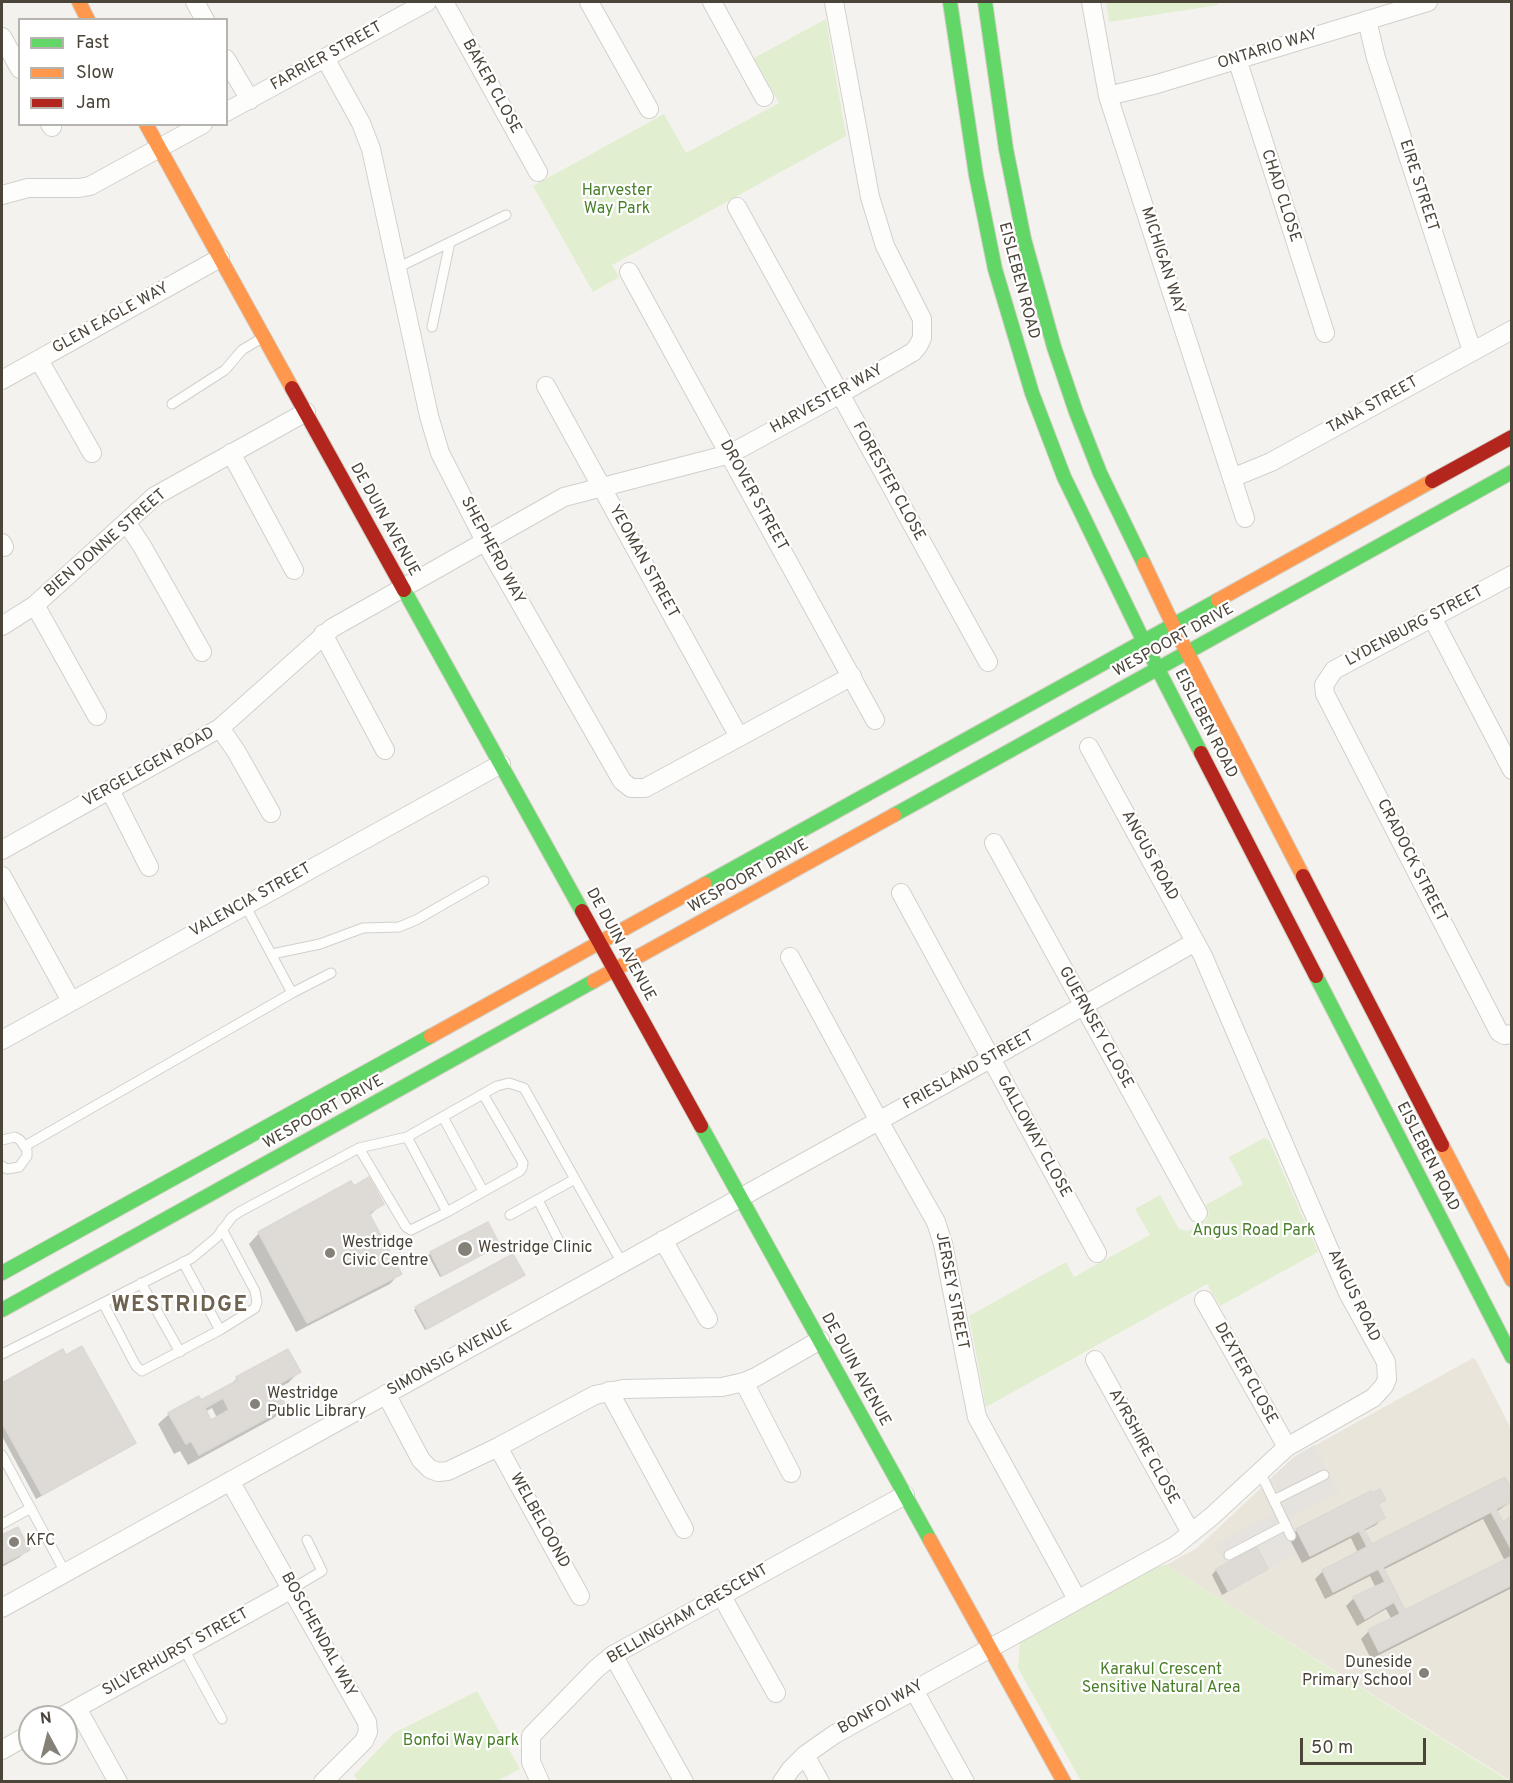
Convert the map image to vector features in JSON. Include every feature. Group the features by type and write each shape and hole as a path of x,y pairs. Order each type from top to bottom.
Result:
{"main road":[{"path":"78,2 87,18"},
{"name":"EISLEBEN ROAD","path":"950,2 981,204 1005,306 1036,402 1064,477 1144,642 1512,1358"},
{"name":"EISLEBEN ROAD","path":"985,2 1013,194 1054,347 1076,412 1100,472 1173,626 1512,1280"},
{"name":"DE DUIN AVENUE","path":"147,126 1064,1782"},
{"name":"WESPOORT DRIVE","path":"2,1273 1512,437"},
{"name":"WESPOORT DRIVE","path":"2,1310 1512,472"}],"street":[{"path":"195,2 204,18"},
{"name":"FARRIER STREET","path":"228,111 427,2"},
{"name":"BAKER CLOSE","path":"444,2 538,172"},
{"path":"589,2 649,109"},
{"path":"712,2 764,98"},
{"name":"HARVESTER WAY","path":"403,588 564,497 730,454 912,352 922,338 924,329 922,319 877,226 834,2"},
{"name":"MICHIGAN WAY","path":"1091,2 1108,96 1245,518"},
{"name":"ONTARIO WAY","path":"1108,96 1156,84 1428,2"},
{"name":"EIRE STREET","path":"1367,20 1380,69 1472,351"},
{"path":"2,37 18,65"},
{"name":"SHEPHERD WAY","path":"325,58 361,123 371,149 429,416 440,453 486,543 622,781 631,788 645,788 852,676"},
{"name":"CHAD CLOSE","path":"1237,59 1324,333"},
{"path":"228,63 249,100"},
{"path":"2,195 28,188 90,186 199,126"},
{"name":"FORESTER CLOSE","path":"737,207 988,662"},
{"name":"GLEN EAGLE WAY","path":"2,380 220,258"},
{"name":"DROVER STREET","path":"629,272 875,720"},
{"name":"TANA STREET","path":"1232,478 1271,462 1512,330"},
{"path":"39,360 92,453"},
{"name":"YEOMAN STREET","path":"546,386 740,737"},
{"name":"BIEN DONNE STREET","path":"2,626 35,605 155,496 306,412"},
{"path":"231,453 294,570"},
{"path":"126,522 202,652"},
{"name":"LYDENBURG STREET","path":"1324,685 1334,670 1512,575"},
{"name":"VERGELEGEN ROAD","path":"2,850 220,728 323,634 403,588"},
{"path":"35,605 97,716"},
{"path":"1433,619 1512,770"},
{"path":"323,634 385,750"},
{"name":"CRADOCK STREET","path":"1324,685 1325,694 1499,1032 1508,1035"},
{"path":"220,728 236,751 271,813"},
{"name":"ANGUS ROAD","path":"989,1647 1175,1546 1287,1447 1373,1398 1387,1379 1386,1362 1348,1293 1211,975 1089,747"},
{"name":"VALENCIA STREET","path":"2,1040 501,764"},
{"path":"110,790 149,867"},
{"name":"GUERNSEY CLOSE","path":"994,843 1198,1214"},
{"path":"2,876 71,1001"},
{"name":"GALLOWAY CLOSE","path":"901,893 1098,1253"},
{"name":"FRIESLAND STREET","path":"741,1197 1083,1007 1195,942"},
{"name":"JERSEY STREET","path":"790,957 936,1222 977,1417 1077,1599"},
{"name":"SIMONSIG AVENUE","path":"2,1608 741,1197"},
{"path":"663,1240 708,1319"},
{"name":"DEXTER CLOSE","path":"1204,1300 1287,1447"},
{"path":"386,1394 421,1460 430,1469 438,1472 447,1471 498,1447 595,1395 623,1389 722,1387 744,1382 820,1340"},
{"name":"AYRSHIRE CLOSE","path":"1095,1360 1191,1533"},
{"path":"744,1382 791,1473"},
{"path":"609,1391 684,1529"},
{"name":"WELBELOOND","path":"498,1447 580,1596"},
{"name":"BOSCHENDAL WAY","path":"230,1481 368,1727 367,1737 358,1749 323,1782"},
{"name":"BELLINGHAM CRESCENT","path":"540,1782 531,1762 531,1736 596,1669 613,1655 905,1495"},
{"name":"SILVERHURST STREET","path":"78,1707 292,1589"},
{"path":"721,1595 776,1692"},
{"name":"BONFOI WAY","path":"782,1782 805,1755 835,1734 989,1647"},
{"path":"613,1655 684,1782"},
{"path":"914,1690 965,1782"},
{"path":"78,1710 118,1782"},
{"path":"2,1750 18,1741"},
{"path":"805,1755 820,1782"}],"lane":[{"path":"398,268 506,215"},
{"path":"432,327 450,242"},
{"path":"172,404 225,370 242,350 264,336"},
{"path":"272,954 320,944 363,928 399,927 416,920 484,881"},
{"path":"245,905 292,993"},
{"path":"25,1146 331,973"},
{"path":"2,1354 183,1262 210,1244 241,1211 359,1148 407,1137 497,1086 509,1083 525,1088 622,1263"},
{"path":"359,1148 406,1227 411,1230 520,1171 523,1166 483,1094"},
{"path":"443,1117 483,1191"},
{"path":"2,1140 15,1137 20,1140 25,1146 27,1156 20,1167 7,1169 2,1166"},
{"path":"407,1137 447,1212"},
{"path":"510,1215 575,1179"},
{"path":"537,1200 561,1245"},
{"path":"103,1303 138,1369 142,1371 180,1352 255,1308 257,1302 255,1291 222,1230"},
{"path":"183,1262 220,1329"},
{"path":"141,1283 180,1352"},
{"path":"2,1455 65,1572"},
{"path":"1260,1472 1292,1536"},
{"path":"1274,1500 1324,1474"},
{"path":"2,1524 31,1508"},
{"path":"1229,1555 1286,1525"},
{"path":"292,1589 322,1571 307,1540"},
{"path":"184,1649 222,1719"}],"shaded area":[{"name":"Duneside Primary School","path":"1473,1358 1511,1429 1511,1781 1166,1565 1197,1548 1294,1457"},
{"path":"1314,1445 1339,1493 1289,1518 1305,1550 1268,1569 1257,1547 1225,1563 1215,1545 1285,1505 1272,1477 1294,1457"}],"green space":[{"path":"1106,2 1217,2 1218,5 1109,22"},
{"name":"Harvester Way Park","path":"826,19 846,136 612,265 619,277 593,292 533,186 664,114 686,153 779,103 754,58"},
{"name":"Angus Road Park","path":"1264,1138 1269,1140 1318,1252 1220,1306 1207,1284 986,1407 969,1316 1066,1262 1074,1277 1150,1235 1135,1209 1160,1195 1179,1229 1188,1231 1207,1220 1209,1213 1206,1205 1243,1184 1229,1157"},
{"name":"Karakul Crescent Sensitive Natural Area","path":"1166,1565 1509,1781 1081,1781 1018,1668 1020,1642 1157,1567"},
{"name":"Bonfoi Way park","path":"477,1691 520,1769 497,1781 358,1781 354,1775 394,1733"}],"building":[{"name":"Westridge Civic Centre","path":"369,1177 384,1204 369,1213 402,1274 307,1323 258,1232 351,1181 354,1186"},
{"name":"Westridge Clinic","path":"488,1222 500,1245 442,1276 430,1252"},
{"path":"513,1254 525,1275 427,1329 415,1307"},
{"path":"82,1346 136,1443 42,1495 2,1423 2,1383 63,1349 66,1355"},
{"name":"Westridge Public Library","path":"288,1349 301,1372 275,1386 287,1407 199,1455 191,1441 186,1444 168,1413 199,1396 201,1400 238,1380 236,1377","holes":["223,1398 229,1410 211,1420 205,1408"]},
{"path":"1505,1477 1512,1490 1512,1501 1496,1509 1503,1522 1512,1515 1512,1551 1491,1512 1383,1567 1405,1610 1512,1556 1512,1585 1379,1652 1368,1630 1400,1614 1394,1602 1365,1619 1353,1597 1385,1582 1378,1569 1333,1592 1322,1570 1367,1547 1359,1531 1310,1556 1296,1529 1371,1491 1372,1493 1380,1489 1386,1500 1378,1504 1385,1518 1364,1529 1372,1544"},
{"name":"KFC","path":"18,1527 30,1550 2,1564 2,1535"},
{"path":"1257,1547 1268,1569 1228,1591 1216,1569"}],"traffic: fast":[{"path":"950,2 976,175 995,269 1032,393 1064,477 1201,753"},
{"path":"985,2 1006,149 1024,239 1054,347 1100,473 1144,564"},
{"path":"894,815 1512,472"},
{"path":"404,590 582,911"},
{"path":"705,884 1218,600"},
{"path":"1316,976 1512,1357"},
{"path":"2,1310 594,981"},
{"path":"2,1273 431,1036"},
{"path":"701,1126 930,1540"}],"traffic: slow":[{"path":"79,2 87,18"},
{"path":"147,126 292,388"},
{"path":"1218,600 1432,481"},
{"path":"1144,564 1173,625 1303,876"},
{"path":"594,981 894,815"},
{"path":"431,1036 705,884"},
{"path":"1442,1145 1512,1280"},
{"path":"930,1540 1064,1782"}],"traffic: jam":[{"path":"292,388 404,590"},
{"path":"1432,481 1512,437"},
{"path":"1201,753 1316,976"},
{"path":"1303,876 1442,1145"},
{"path":"582,911 701,1126"}],"place":[{"name":"Westridge Clinic","path":"465,1249"},
{"name":"Westridge Civic Centre","path":"330,1253"},
{"name":"Westridge Public Library","path":"255,1404"},
{"name":"KFC","path":"14,1542"},
{"name":"Duneside Primary School","path":"1424,1673"}],"district":[{"name":"WESTRIDGE","path":"180,1307"}]}
